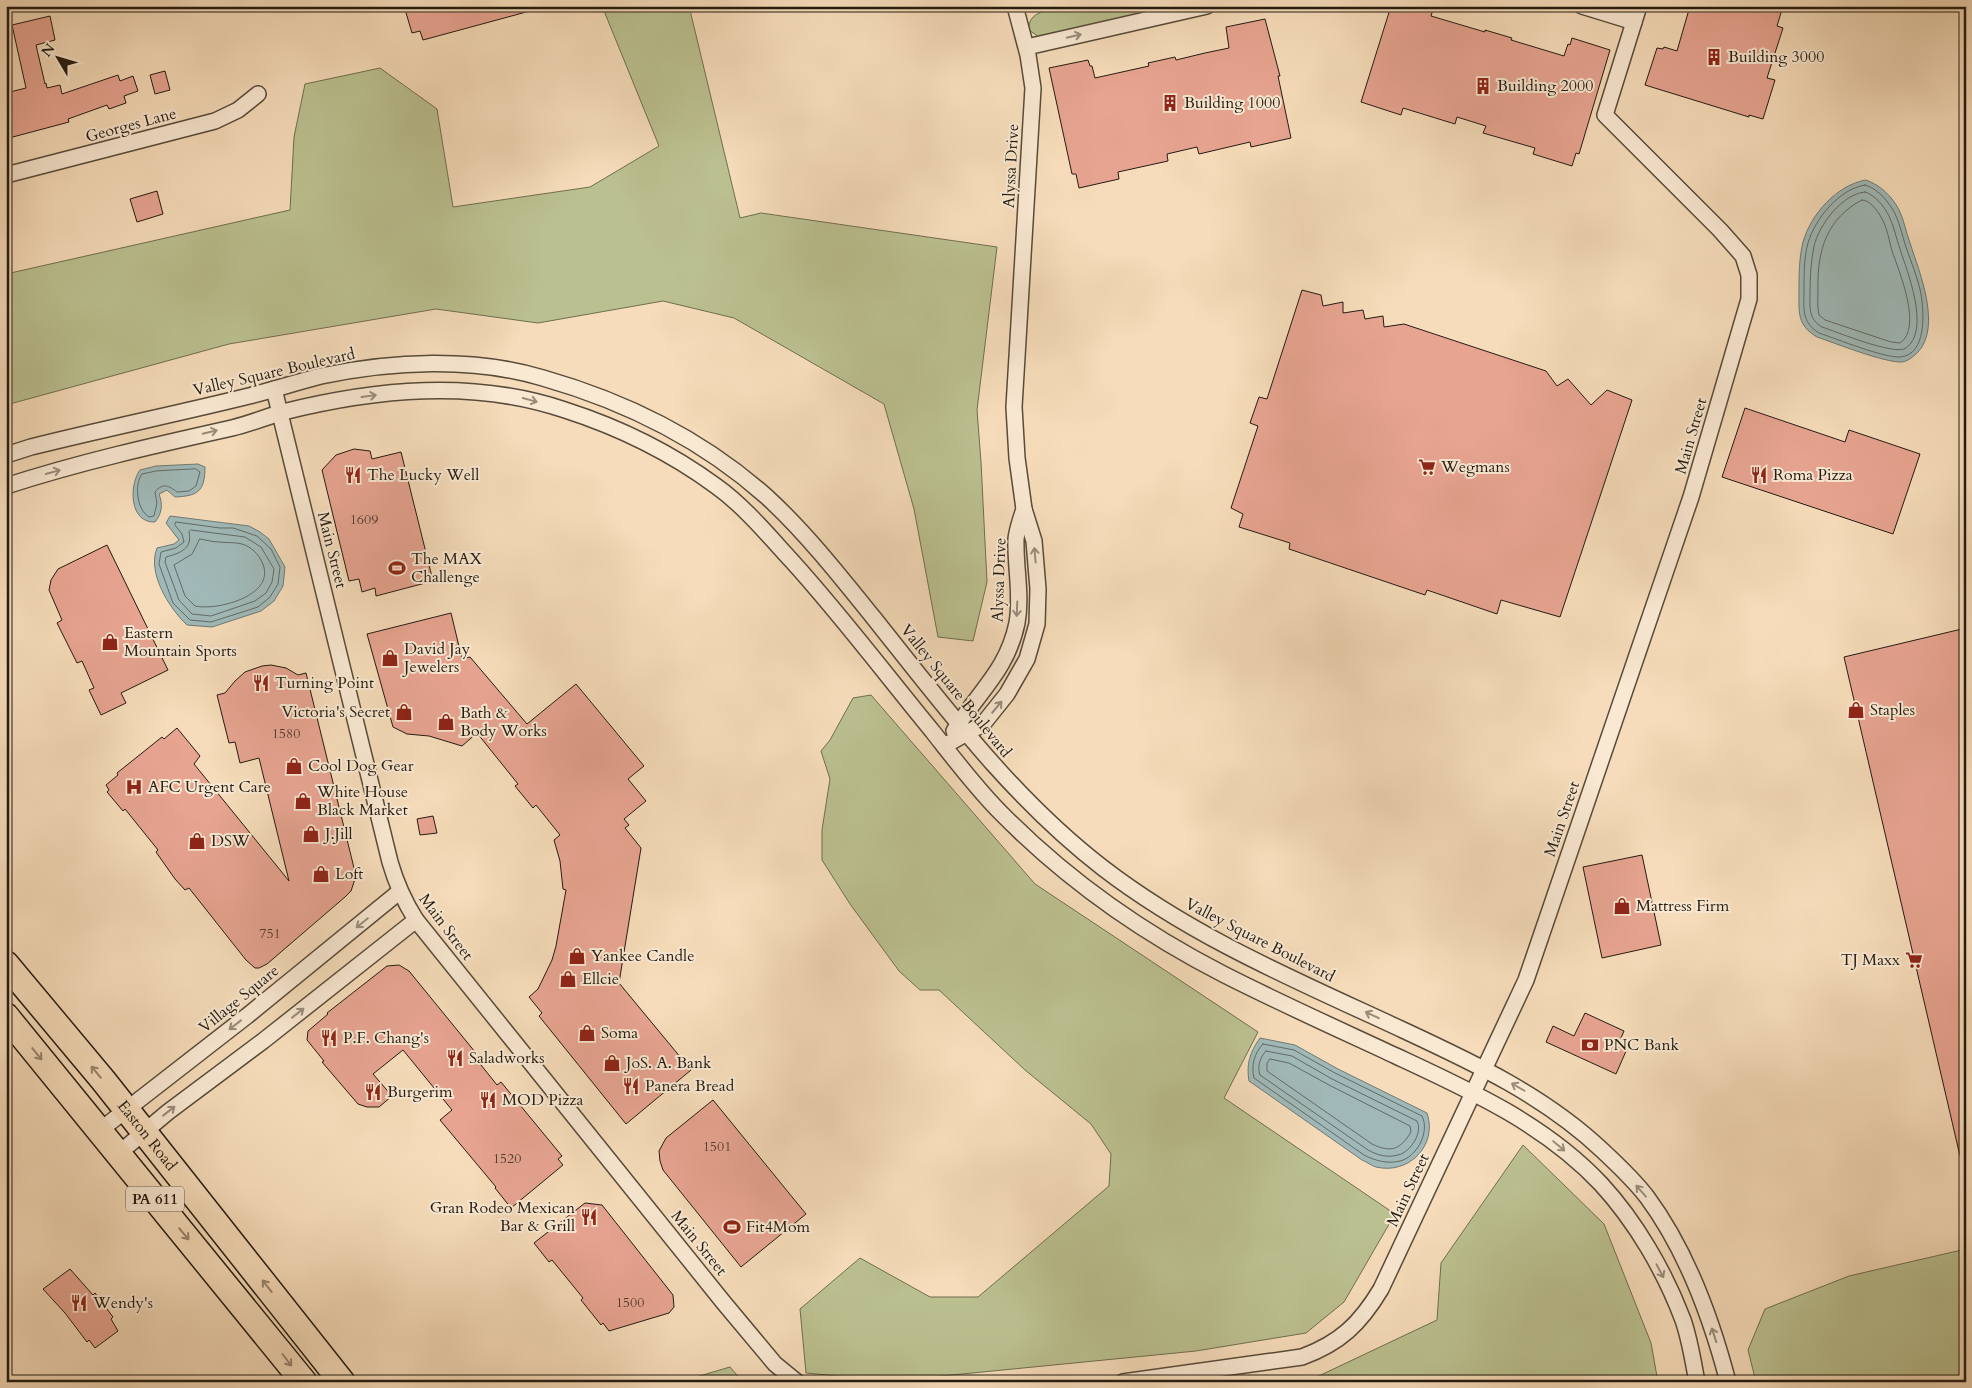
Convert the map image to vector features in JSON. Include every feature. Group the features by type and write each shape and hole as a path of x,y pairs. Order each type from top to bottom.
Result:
{"highway":[{"name":"Easton Road","path":"6,964 144,1132 342,1382"},
{"name":"Easton Road","path":"6,1016 304,1382"}],"street":[{"path":"1026,47 1207,6"},
{"path":"1582,6 1634,22 1639,6"},
{"name":"Alyssa Drive","path":"944,746 963,728 982,724 1007,694 1026,659 1037,624 1038,589 1034,540 1024,509 1017,458 1014,406 1032,98 1031,73 1021,7"},
{"name":"Main Street","path":"1123,1382 1302,1357 1327,1346 1352,1329 1367,1312 1381,1289 1526,980 1691,497 1749,298 1750,275 1744,256 1605,115 1634,22"},
{"name":"Georges Lane","path":"6,175 215,121 238,110 258,94"},
{"name":"Valley Square Boulevard","path":"6,455 31,447 322,376 412,363 513,370 539,376 602,397 646,415 696,443 719,459 765,496 792,522 839,575 1008,782 1051,825 1104,869 1182,922 1244,956 1512,1084 1557,1112 1598,1146 1625,1172 1647,1198 1669,1232 1706,1309 1728,1382"},
{"name":"Main Street","path":"274,389 390,862 400,892 416,920 724,1303 775,1364 797,1382"},
{"path":"6,486 151,446 249,424 280,413 358,397 433,390 475,390 520,398 562,409 608,426 647,445 715,485 732,498 768,535 812,583 985,796 1046,857 1131,921 1192,958 1473,1093 1511,1113 1548,1137 1601,1185 1624,1212 1644,1241 1662,1274 1683,1320 1697,1382"},
{"name":"Village Square","path":"99,1131 258,1007 400,892"},
{"path":"118,1154 168,1112 263,1041 416,920"}],"green space":[{"path":"602,6 689,6 740,218 761,213 997,247 977,410 987,582 973,641 938,637 914,509 884,404 734,318 663,301 538,323 436,309 229,344 6,405 6,274 290,210 294,137 305,84 380,68 437,109 453,207 590,187 659,146"},
{"path":"1067,6 1177,6 1039,37 1029,30 1029,23 1036,15"},
{"path":"871,695 1035,884 1258,1032 1224,1098 1395,1214 1344,1302 1306,1333 1196,1351 891,1381 806,1373 800,1309 860,1258 930,1297 978,1297 1109,1186 1111,1154 1091,1124 1025,1070 939,990 920,990 899,971 850,904 822,860 822,830 830,779 821,751 830,740 853,698"},
{"path":"1523,1145 1604,1224 1651,1343 1658,1382 1306,1382 1437,1320 1441,1263"},
{"path":"1966,1249 1966,1382 1756,1382 1748,1350 1765,1309 1849,1276"},
{"path":"730,1367 743,1382 679,1382"}],"water":[{"path":"1866,180 1885,192 1899,210 1923,283 1926,298 1928,328 1925,341 1916,354 1902,362 1872,356 1817,337 1806,328 1800,318 1802,248 1812,221 1835,194 1855,183"},
{"path":"198,464 205,467 205,475 198,491 194,494 175,497 167,490 159,494 161,509 155,522 146,521 140,516 136,510 133,493 136,477 140,470 156,466"},
{"path":"170,516 249,526 269,539 285,567 283,586 274,601 261,611 212,627 187,625 167,600 157,579 155,568 157,548 174,544 179,540 166,523"},
{"path":"1260,1038 1295,1045 1338,1069 1427,1113 1428,1136 1418,1155 1410,1162 1399,1166 1388,1168 1376,1167 1362,1160 1249,1081 1248,1069 1250,1058"}],"building":[{"path":"404,6 529,6 530,11 423,40 420,31 412,33"},
{"name":"Building 2000","path":"1391,6 1434,6 1431,16 1512,38 1511,40 1564,56 1572,38 1610,50 1579,154 1576,153 1572,166 1533,154 1535,148 1483,133 1486,126 1457,117 1455,124 1403,108 1401,115 1361,102"},
{"name":"Building 3000","path":"1690,6 1783,6 1777,26 1783,28 1767,78 1775,80 1763,119 1749,115 1749,117 1645,85 1657,48 1663,49 1664,47 1677,51"},
{"path":"50,16 55,40 36,45 47,88 60,85 62,94 118,75 120,81 133,76 138,91 124,96 126,103 109,109 107,105 68,119 69,122 9,138 6,128 6,93 26,88 12,25"},
{"name":"Building 1000","path":"1265,19 1280,76 1278,76 1291,138 1251,147 1250,142 1199,154 1197,147 1167,154 1168,161 1118,172 1119,179 1079,188 1076,174 1072,174 1049,68 1088,60 1090,66 1092,66 1095,78 1149,66 1148,63 1175,57 1176,60 1229,48 1226,27"},
{"path":"165,71 170,90 155,94 150,75"},
{"path":"157,191 163,214 137,222 130,199"},
{"name":"Wegmans","path":"1302,290 1321,295 1323,306 1343,302 1343,313 1363,310 1365,319 1383,316 1384,327 1404,324 1546,371 1557,386 1568,379 1591,405 1607,390 1632,400 1560,617 1501,600 1497,614 1427,590 1425,595 1289,549 1290,543 1239,527 1243,514 1231,508 1258,426 1250,423 1259,397 1267,399"},
{"path":"1745,408 1845,442 1849,430 1920,454 1893,534 1722,477"},
{"path":"354,449 370,451 372,459 401,452 433,581 376,596 375,588 362,592 359,579 349,581 322,470 336,455"},
{"name":"Eastern Mountain Sports","path":"107,545 168,670 121,693 126,703 101,715 89,690 94,688 82,661 77,663 57,623 62,620 49,590 51,580 58,569"},
{"path":"451,613 462,659 470,657 527,724 576,684 644,766 628,779 646,801 624,819 629,825 625,828 641,848 619,983 691,1070 626,1124 539,1016 542,1013 529,997 538,989 552,960 556,946 566,890 563,889 560,861 554,840 560,835 536,805 533,808 515,786 518,784 477,733 462,746 429,736 407,734 393,727 367,634"},
{"path":"1966,628 1966,1155 1960,1156 1844,657"},
{"path":"271,665 286,668 298,675 306,673 356,876 351,891 345,897 267,964 255,968 246,960 189,888 185,890 175,879 156,852 158,850 125,809 123,811 107,792 109,790 106,785 118,775 117,773 162,737 164,739 177,728 200,756 194,764 289,881 259,758 240,763 235,742 229,743 217,695 225,693 245,672"},
{"path":"433,816 437,833 420,835 417,819"},
{"name":"Mattress Firm","path":"1642,855 1661,945 1602,958 1583,867"},
{"path":"399,965 409,971 480,1058 477,1060 497,1085 501,1082 562,1156 558,1159 563,1165 511,1208 496,1187 440,1120 452,1110 403,1050 373,1074 392,1096 379,1107 367,1107 358,1104 322,1062 324,1061 307,1040 308,1031 327,1013 387,966"},
{"name":"PNC Bank","path":"1585,1013 1624,1031 1621,1038 1630,1042 1616,1074 1546,1042 1553,1026 1574,1036"},
{"path":"713,1100 806,1214 741,1267 663,1170 660,1161 659,1151 666,1138"},
{"path":"585,1203 602,1205 673,1295 674,1307 669,1313 609,1331 603,1323 601,1325 581,1300 583,1298 552,1260 549,1262 534,1243"},
{"name":"Wendy's","path":"70,1269 93,1295 95,1293 113,1317 111,1319 118,1331 95,1348 89,1340 87,1342 65,1313 43,1289"}],"place":[{"name":"Building 3000","path":"1714,57"},
{"name":"Building 2000","path":"1483,86"},
{"name":"Building 1000","path":"1170,103"},
{"name":"Wegmans","path":"1427,467"},
{"name":"The Lucky Well","path":"353,475"},
{"name":"Roma Pizza","path":"1759,475"},
{"name":"The MAX Challenge","path":"397,568"},
{"name":"Eastern Mountain Sports","path":"110,642"},
{"name":"David Jay Jewelers","path":"390,658"},
{"name":"Turning Point","path":"261,683"},
{"name":"Staples","path":"1856,710"},
{"name":"Victoria's Secret","path":"404,712"},
{"name":"Bath & Body Works","path":"446,722"},
{"name":"Cool Dog Gear","path":"294,766"},
{"name":"AFC Urgent Care","path":"134,787"},
{"name":"White House Black Market","path":"303,801"},
{"name":"J.Jill","path":"311,834"},
{"name":"DSW","path":"197,841"},
{"name":"Loft","path":"321,874"},
{"name":"Mattress Firm","path":"1622,906"},
{"name":"Yankee Candle","path":"577,956"},
{"name":"TJ Maxx","path":"1914,960"},
{"name":"Ellcie","path":"568,979"},
{"name":"Soma","path":"587,1033"},
{"name":"P.F. Chang's","path":"329,1038"},
{"name":"PNC Bank","path":"1590,1045"},
{"name":"Saladworks","path":"455,1058"},
{"name":"JoS. A. Bank","path":"612,1063"},
{"name":"Panera Bread","path":"631,1086"},
{"name":"Burgerim","path":"373,1092"},
{"name":"MOD Pizza","path":"488,1100"},
{"name":"Gran Rodeo Mexican Bar & Grill","path":"589,1217"},
{"name":"Fit4Mom","path":"732,1227"},
{"name":"Wendy's","path":"79,1303"}]}
